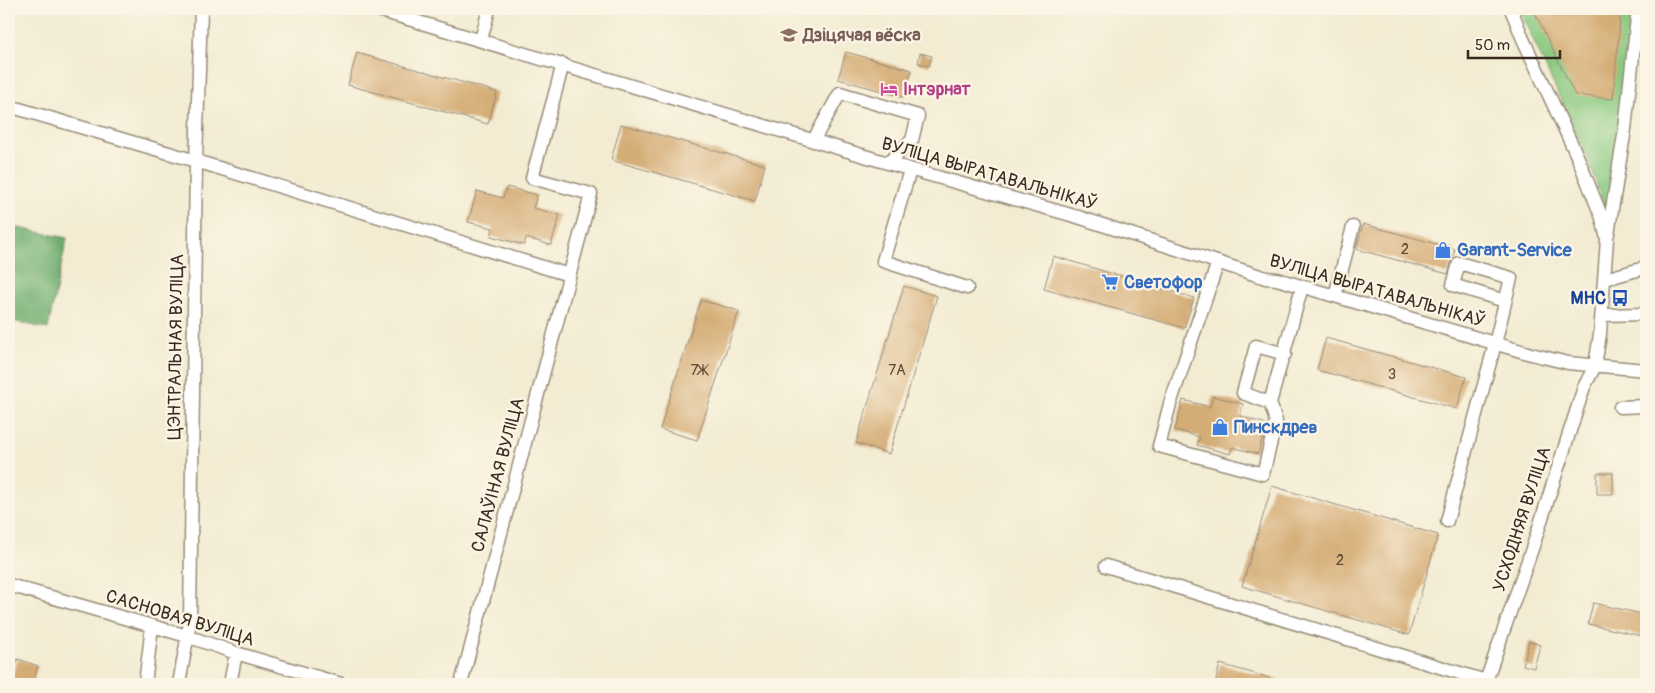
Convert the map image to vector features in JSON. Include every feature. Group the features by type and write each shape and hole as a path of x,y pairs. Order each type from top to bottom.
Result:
{"street":[{"name":"ЦЭНТРАЛЬНАЯ ВУЛІЦА","path":"179,684 190,622 196,161 201,9"},
{"name":"ВУЛІЦА ВЫРАТАВАЛЬНІКАЎ","path":"375,9 563,64 888,164 1078,217 1266,278 1335,296 1495,344 1568,363 1646,370"},
{"path":"481,40 489,9"},
{"path":"1511,9 1522,39 1578,158 1602,218 1607,239"},
{"path":"1607,239 1625,129 1638,9"},
{"name":"САЛАЎІНАЯ ВУЛІЦА","path":"461,684 591,194 532,178 563,64"},
{"path":"813,141 840,93 918,116 912,140 888,164"},
{"path":"9,106 569,275"},
{"path":"910,170 883,261 967,288"},
{"path":"1335,296 1354,227"},
{"name":"УСХОДНЯЯ ВУЛІЦА","path":"1485,682 1533,546 1584,387 1595,366 1602,316 1607,239"},
{"path":"1218,262 1170,404 1159,446 1263,474 1276,421 1270,403 1302,287"},
{"path":"1605,279 1646,265"},
{"path":"1447,521 1505,301"},
{"path":"1602,316 1646,314"},
{"path":"1270,403 1243,393 1256,346 1285,354"},
{"path":"1620,408 1646,406"},
{"path":"1106,566 1485,682"},
{"name":"САСНОВАЯ ВУЛІЦА","path":"9,586 187,636 236,653 341,684"},
{"path":"145,684 152,626"},
{"path":"230,684 236,653"}],"green space":[{"path":"1519,9 1635,9 1609,220 1588,159"},
{"path":"9,226 67,238 48,329 9,320"}],"building":[{"path":"1533,9 1621,9 1613,99 1575,95"},
{"path":"846,52 912,70 904,97 838,79"},
{"path":"357,53 497,92 488,124 348,85"},
{"path":"920,53 932,56 929,66 918,63"},
{"path":"621,124 765,165 755,201 611,160"},
{"path":"507,187 537,195 533,208 560,215 551,245 526,238 524,245 491,236 493,228 468,222 477,191 503,198"},
{"path":"1363,224 1455,249 1448,274 1356,249"},
{"path":"1053,256 1194,298 1184,328 1044,289"},
{"path":"904,286 937,296 889,454 856,443"},
{"path":"701,300 739,311 697,440 660,429"},
{"path":"1326,338 1466,377 1457,409 1317,370"},
{"name":"Пинскдрев","path":"1213,396 1243,404 1240,416 1266,424 1258,454 1232,447 1230,454 1197,445 1200,437 1175,430 1183,400 1210,407"},
{"path":"1597,473 1613,473 1613,494 1597,494"},
{"path":"1272,486 1438,535 1409,635 1242,586"},
{"path":"1593,603 1646,615 1642,636 1588,624"},
{"path":"1529,641 1540,645 1534,668 1523,665"},
{"path":"18,659 38,666 32,684 9,684"},
{"path":"1220,664 1281,681 1280,684 1215,684"}],"place":[{"name":"Дзіцячая вёска","path":"789,35"},
{"name":"Інтэрнат","path":"889,89"},
{"name":"Garant-Service","path":"1443,250"},
{"name":"Светофор","path":"1110,282"},
{"name":"МНС","path":"1620,298"},
{"name":"Пинскдрев","path":"1220,427"}]}
